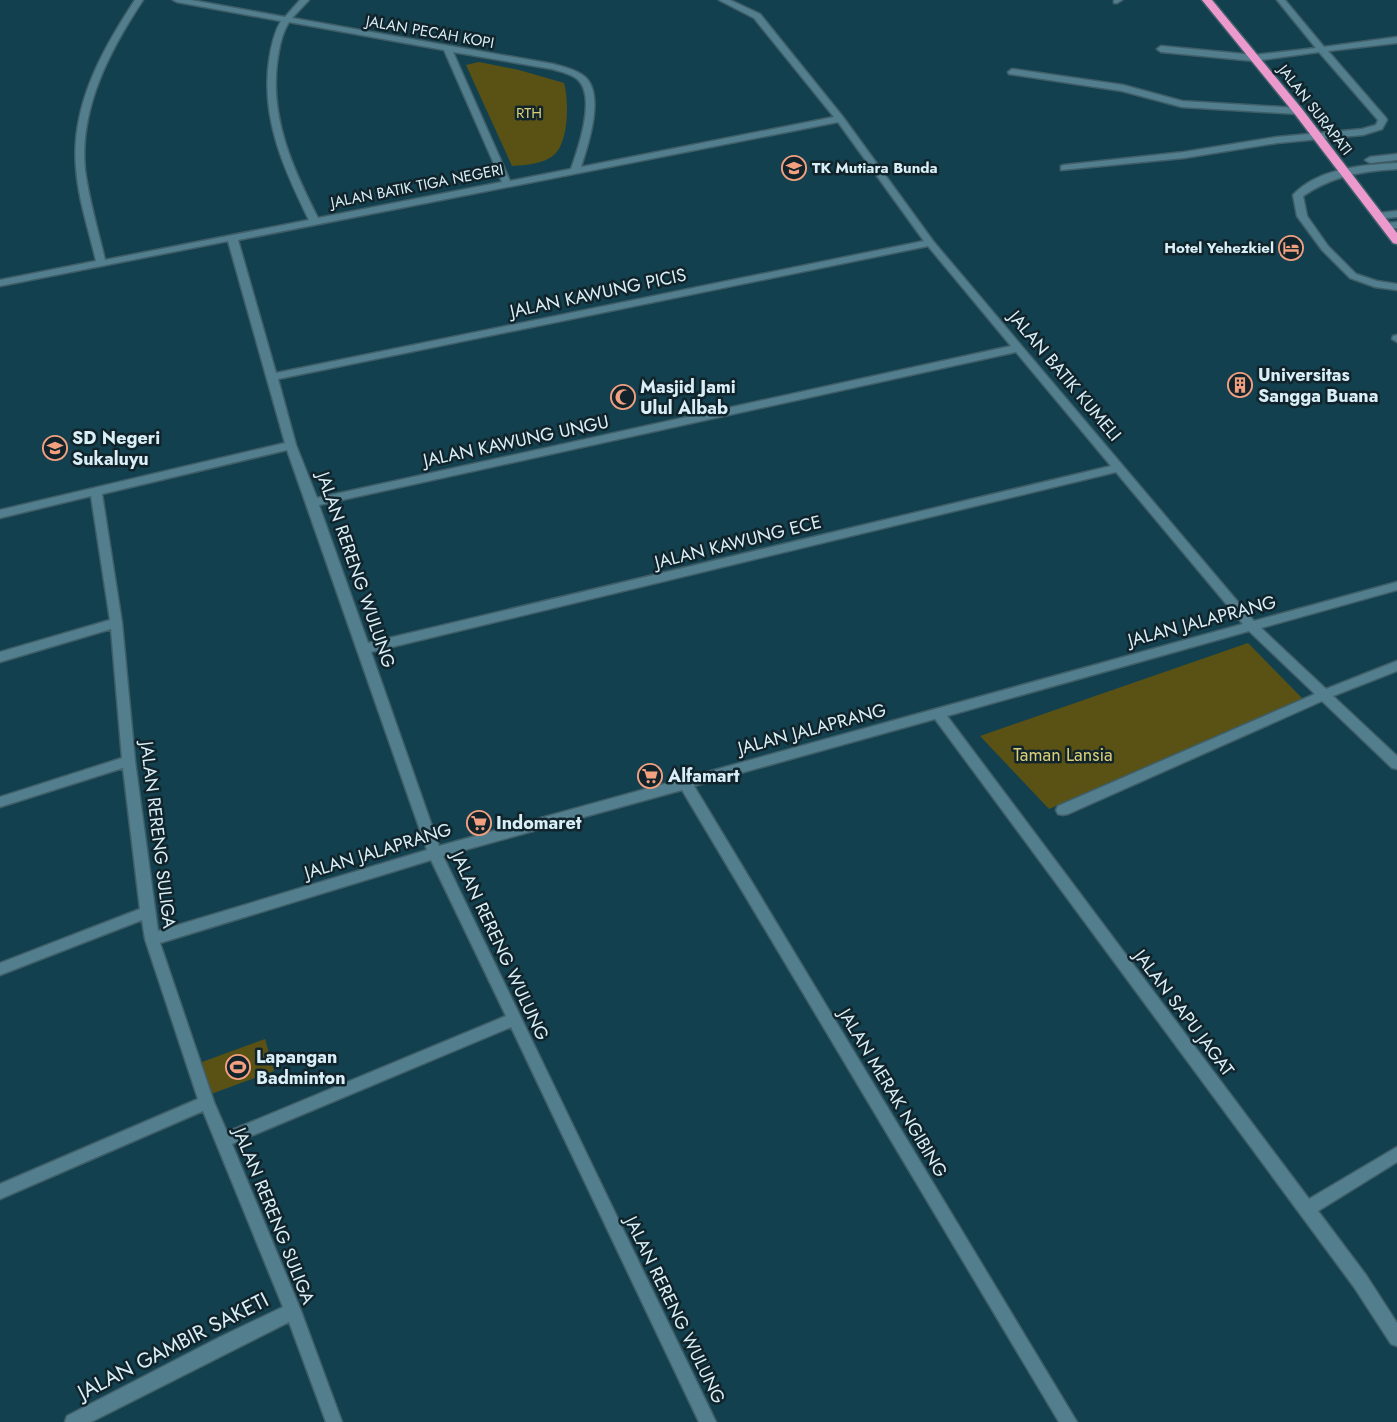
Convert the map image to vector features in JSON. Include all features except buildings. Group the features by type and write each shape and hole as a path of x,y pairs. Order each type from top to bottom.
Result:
{"highway":[{"name":"JALAN SURAPATI","path":"1207,0 1298,111 1397,241"}],"street":[{"path":"101,263 83,183 80,156 82,125 88,99 99,71 114,40 139,0"},
{"name":"JALAN PECAH KOPI","path":"177,0 553,67 573,73 584,82 589,93 587,138 575,171"},
{"path":"305,0 286,20 276,41 270,75 271,105 287,168 315,222"},
{"name":"JALAN BATIK KUMELI","path":"723,0 757,16 840,120 930,243 1252,627 1397,764"},
{"path":"1064,168 1184,155 1276,140 1363,132 1379,127 1383,120 1320,49 1281,0"},
{"path":"1161,49 1254,58 1397,40"},
{"path":"448,49 507,184"},
{"path":"1012,72 1123,88 1182,104 1298,111"},
{"name":"JALAN BATIK TIGA NEGERI","path":"0,283 840,120"},
{"path":"1397,157 1341,167 1312,184 1298,195 1302,216 1325,248 1353,276 1375,284 1397,287"},
{"path":"1341,167 1397,166"},
{"path":"1378,216 1397,214"},
{"path":"1386,226 1397,225"},
{"name":"JALAN RERENG WULUNG","path":"232,238 291,445 314,503 435,852 708,1422"},
{"name":"JALAN KAWUNG PICIS","path":"273,377 930,243"},
{"name":"JALAN KAWUNG UNGU","path":"314,503 1019,348"},
{"path":"0,514 291,445"},
{"name":"JALAN KAWUNG ECE","path":"364,649 1119,468"},
{"name":"JALAN RERENG SULIGA","path":"96,492 116,623 146,912 152,939 207,1102 293,1311 334,1422"},
{"name":"JALAN JALAPRANG","path":"152,939 435,852 1397,586"},
{"path":"0,657 116,623"},
{"path":"1063,810 1324,695 1397,666"},
{"name":"JALAN SAPU JAGAT","path":"938,713 1360,1281 1397,1338"},
{"path":"0,802 129,761"},
{"name":"JALAN MERAK NGIBING","path":"685,783 1070,1422"},
{"path":"0,969 146,912"},
{"path":"223,1140 514,1019"},
{"path":"0,1192 207,1102"},
{"path":"1307,1209 1397,1154"},
{"name":"JALAN GAMBIR SAKETI","path":"73,1422 293,1311"}],"green space":[{"name":"RTH","path":"479,62 519,70 564,83 567,100 565,131 563,141 554,155 540,162 512,166 466,65"},
{"name":"Taman Lansia","path":"1248,643 1306,702 1049,809 980,736"},
{"name":"Lapangan Badminton","path":"265,1039 274,1071 211,1094 202,1062"}],"place":[{"name":"TK Mutiara Bunda","path":"794,168"},
{"name":"Hotel Yehezkiel","path":"1291,248"},
{"name":"Universitas Sangga Buana","path":"1240,385"},
{"name":"Masjid Jami Ulul Albab","path":"623,397"},
{"name":"SD Negeri Sukaluyu","path":"55,448"},
{"name":"Alfamart","path":"650,776"},
{"name":"Indomaret","path":"479,823"},
{"name":"Lapangan Badminton","path":"238,1067"}]}
